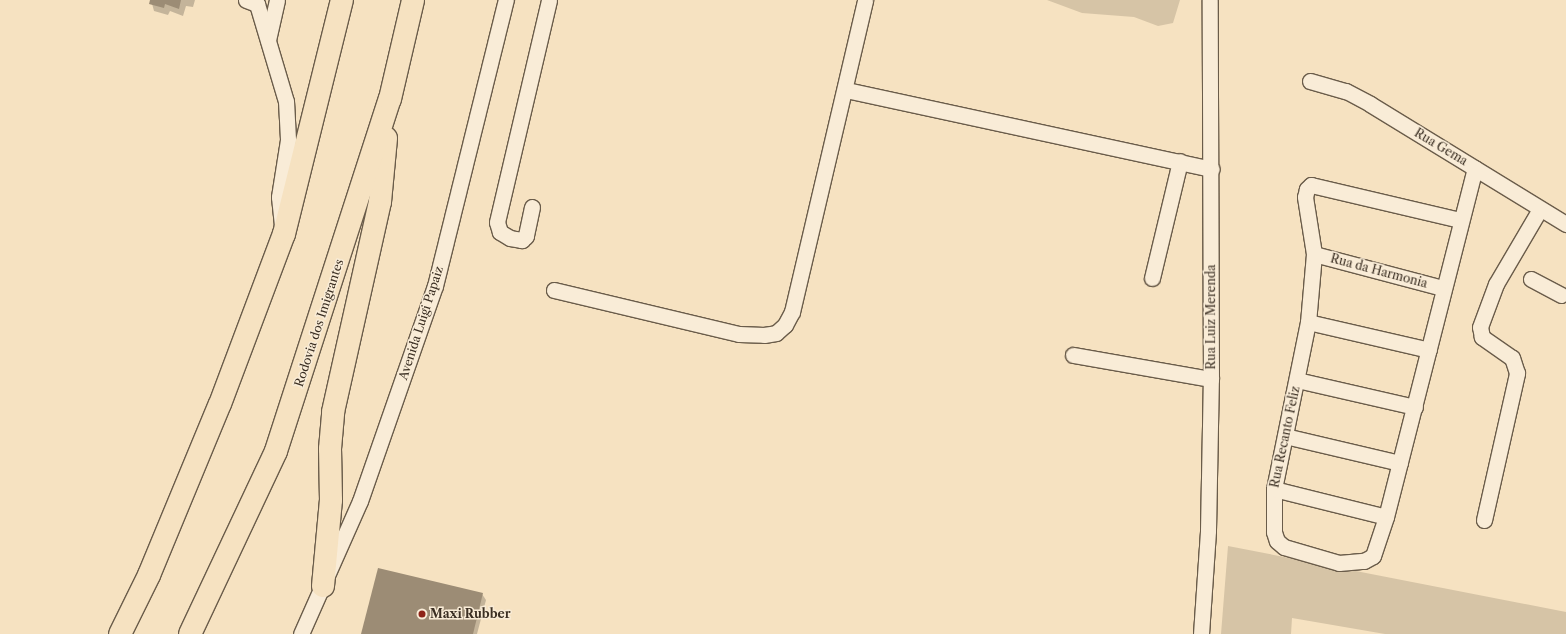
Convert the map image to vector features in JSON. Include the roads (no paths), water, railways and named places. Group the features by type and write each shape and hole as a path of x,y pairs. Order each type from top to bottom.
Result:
{"highway":[{"path":"120,634 150,575 220,404 284,234 342,0"},
{"name":"Rodovia dos Imigrantes","path":"190,634 276,451 322,316 390,99 413,0"},
{"path":"323,586 331,500 330,449 333,412 380,202 390,99"}],"street":[{"path":"246,0 257,4 286,101 288,123 279,197 284,234"},
{"path":"268,40 277,0"},
{"name":"Avenida Luigi Papaiz","path":"301,634 360,500 434,286 506,0"},
{"path":"532,207 526,236 522,240 510,238 500,232 497,222 549,0"},
{"path":"554,290 739,334 764,336 776,333 785,325 792,312 846,90 865,0"},
{"name":"Rua Luiz Merenda","path":"1201,634 1208,530 1211,380 1212,169 1210,0"},
{"name":"Rua Gema","path":"1310,82 1346,91 1566,224"},
{"path":"846,90 1180,160 1212,169"},
{"path":"1152,278 1180,160"},
{"name":"Rua Recanto Feliz","path":"1460,220 1311,185 1307,189 1305,197 1314,254 1308,322 1274,489 1273,517 1278,541 1293,551 1339,563 1364,561 1373,556 1386,518 1430,350 1443,288 1460,220 1475,168"},
{"path":"1484,520 1517,372 1512,358 1482,337 1480,327 1496,284 1540,209"},
{"name":"Rua da Harmonia","path":"1314,254 1443,288"},
{"path":"1531,279 1564,294"},
{"path":"1308,322 1430,350"},
{"path":"1073,355 1211,380"},
{"path":"1297,380 1414,407"},
{"path":"1285,436 1400,463"},
{"path":"1274,489 1386,518"}],"place":[{"name":"Maxi Rubber","path":"422,614"}]}
